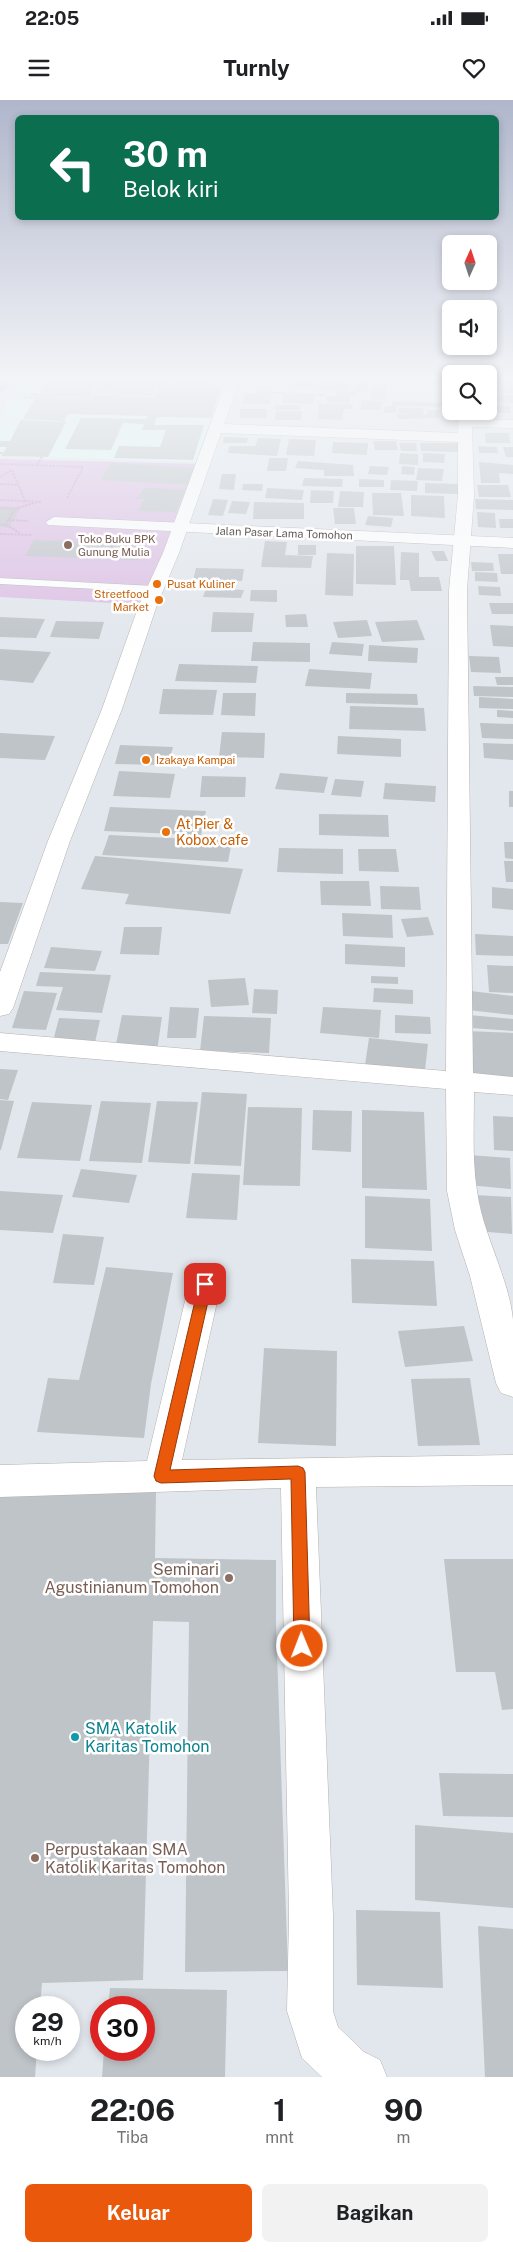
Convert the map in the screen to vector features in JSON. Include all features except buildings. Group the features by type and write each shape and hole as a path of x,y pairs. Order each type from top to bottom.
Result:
{"street":[{"path":"0,1008 59,841 112,709 154,589 171,553 199,471"},
{"path":"466,471 463,541 458,590 460,1161 462,1191 470,1230 486,1276 513,1383"},
{"name":"Jalan Pasar Lama Tomohon","path":"54,522 513,543"},
{"path":"0,1042 513,1086"},
{"path":"161,1476 205,1284"},
{"path":"0,1481 298,1472 513,1470"},
{"path":"298,1472 311,1916 310,2011 318,2041 347,2069 363,2077"}],"lane":[{"path":"0,581 154,589"}],"path":[{"path":"13,471 25,501"},
{"path":"64,503 82,471"},
{"path":"0,484 18,485"},
{"path":"0,500 48,502"},
{"path":"0,508 15,508 40,502"},
{"path":"6,525 15,508"},
{"path":"0,525 6,525 23,535"},
{"path":"0,534 33,535 37,528"}],"shaded area":[{"path":"0,471 198,471 148,605 0,597"}],"place":[{"name":"Toko Buku BPK Gunung Mulia","path":"68,545"},
{"name":"Pusat Kuliner","path":"157,584"},
{"name":"Streetfood Market","path":"159,600"},
{"name":"Izakaya Kampai","path":"146,760"},
{"name":"At Pier & Kobox cafe","path":"166,832"},
{"name":"Seminari Agustinianum Tomohon","path":"229,1578"},
{"name":"SMA Katolik Karitas Tomohon","path":"75,1737"},
{"name":"Perpustakaan SMA Katolik Karitas Tomohon","path":"35,1858"}],"route":[{"path":"205,1284 161,1476 298,1472 302,1646"}]}
